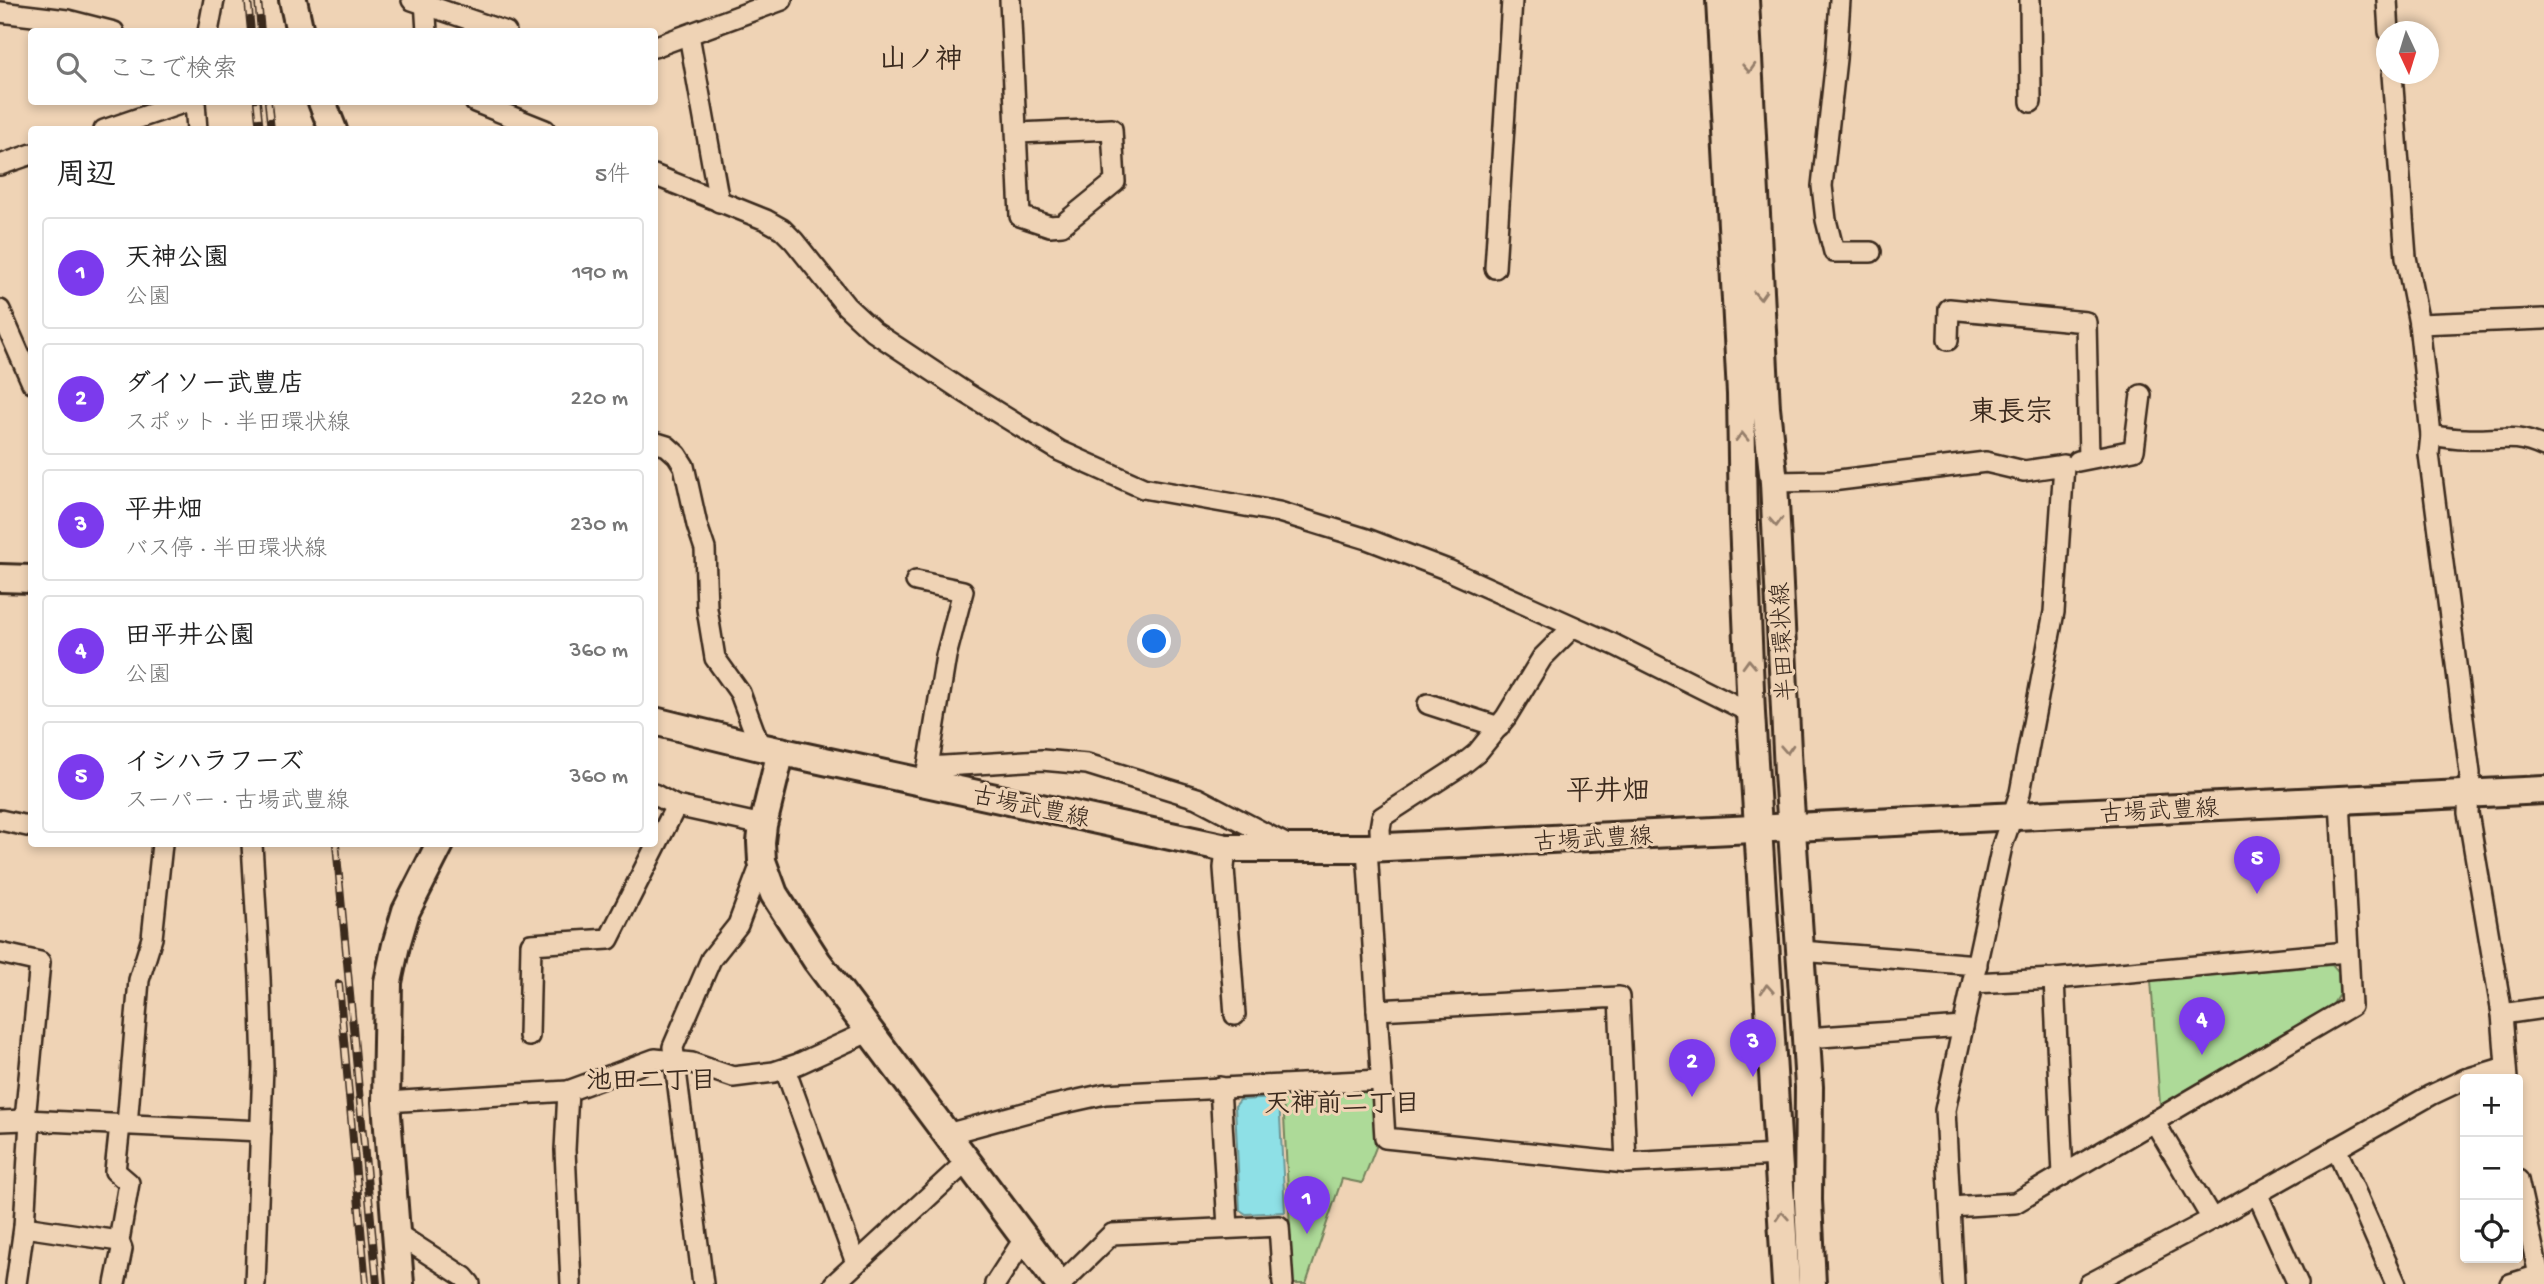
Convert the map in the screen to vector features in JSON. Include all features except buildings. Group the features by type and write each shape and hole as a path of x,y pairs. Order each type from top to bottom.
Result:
{"main road":[{"path":"293,0 299,28"},
{"name":"半田環状線","path":"1720,0 1741,394 1751,713 1786,1284"},
{"name":"半田環状線","path":"1745,0 1766,408 1774,482 1809,1087 1808,1200 1812,1284"},
{"path":"323,105 331,126"},
{"path":"0,578 28,579"},
{"name":"古場武豊線","path":"658,722 770,749 927,775 1226,848 1374,848 2544,790"},
{"path":"770,749 762,861 774,894 817,961 1060,1284"},
{"path":"401,1284 386,1102 388,982 406,911 438,847"}],"street":[{"path":"209,28 214,0"},
{"path":"658,46 782,0"},
{"path":"1010,0 1020,216 1050,226 1062,225 1115,183 1112,129 1018,133"},
{"path":"1495,268 1512,0"},
{"path":"1840,0 1822,186 1834,252 1871,252"},
{"path":"2029,0 2031,102"},
{"path":"2387,0 2388,21"},
{"path":"421,1 426,28"},
{"path":"421,1 495,28"},
{"path":"0,12 67,20 98,28"},
{"path":"690,35 719,202"},
{"path":"2393,84 2406,257 2419,324 2431,435 2429,454 2470,773 2468,813 2502,1014 2506,1073"},
{"path":"116,126 177,105"},
{"path":"195,105 197,126"},
{"path":"482,105 535,126"},
{"path":"0,165 28,155"},
{"path":"658,177 782,229 846,306 874,332 955,387 1060,451 1143,488 1279,512 1367,539 1448,570 1572,628 1615,645 1751,713"},
{"path":"1948,340 1949,309 2086,322 2089,458"},
{"path":"0,310 28,374"},
{"path":"2419,324 2544,319"},
{"path":"1774,482 1831,481 1986,462 2024,471 2134,450 2141,395"},
{"path":"2431,435 2467,439 2512,437 2544,447"},
{"path":"658,443 667,446 684,466 705,550 707,609 715,658 740,693 770,749"},
{"path":"1954,1284 1945,1110 2002,846 2020,793 2054,612 2064,465"},
{"path":"916,581 963,591 946,656 927,775 1042,760 1087,764 1197,798 1295,849"},
{"path":"1572,628 1542,658 1499,727 1477,753 1382,817 1374,848 1377,1010 1385,1138 1626,1163 1778,1155"},
{"path":"1428,704 1499,727"},
{"path":"658,796 676,806 763,825"},
{"path":"1951,1208 2015,1203 2351,1006 2340,801"},
{"path":"658,842 676,806"},
{"path":"0,820 28,826"},
{"path":"115,1284 122,1249 119,1241 129,1183 115,1171 124,1125 139,980 152,938 162,847"},
{"path":"252,847 263,1066 254,1284"},
{"path":"529,1036 531,944 609,939 655,847"},
{"path":"1226,848 1224,868 1235,1015"},
{"path":"703,1284 673,1047 711,959 738,925 762,861"},
{"path":"1801,951 1975,974 2054,979 2347,952"},
{"path":"0,953 40,962 28,1120 24,1227 16,1284"},
{"path":"2054,979 2063,1175"},
{"path":"1377,1010 1619,997 1626,1163"},
{"path":"2502,1014 2544,1008"},
{"path":"1806,1038 1963,1027"},
{"path":"386,1102 568,1091 655,1059 692,1063 733,1077 785,1069 870,1031"},
{"path":"785,1069 856,1263"},
{"path":"947,1134 1105,1094 1381,1080"},
{"path":"2089,1284 2122,1276 2257,1193 2431,1095 2460,1082"},
{"path":"1220,1087 1228,1228"},
{"path":"568,1091 565,1150 571,1284"},
{"path":"0,1121 261,1131"},
{"path":"2154,1121 2212,1219"},
{"path":"2336,1148 2396,1284"},
{"path":"834,1284 967,1162"},
{"path":"2257,1193 2298,1284"},
{"path":"2510,1284 2540,1279 2522,1200"},
{"path":"1060,1284 1112,1234 1279,1226 1283,1284"},
{"path":"24,1227 119,1241"},
{"path":"396,1233 464,1277 470,1284"},
{"path":"995,1284 1024,1239"}],"green space":[{"path":"2332,965 2338,972 2339,994 2333,1004 2160,1105 2151,980"},
{"path":"1364,1092 1372,1096 1376,1147 1362,1183 1342,1179 1306,1284 1293,1284 1283,1098"}],"water":[{"path":"1279,1098 1285,1212 1246,1214 1240,1210 1235,1106 1240,1100"}],"railway":[{"path":"248,0 251,28"},
{"path":"258,0 261,28"},
{"path":"257,105 260,126"},
{"path":"268,105 271,126"},
{"path":"336,847 377,1284"},
{"path":"339,984 366,1284"}],"place":[{"name":"イシハラフーズ","path":"2257,894"},
{"name":"田平井公園","path":"2202,1055"},
{"name":"平井畑","path":"1753,1077"},
{"name":"ダイソー武豊店","path":"1692,1097"},
{"name":"天神公園","path":"1307,1234"}],"district":[{"name":"山ノ神","path":"921,57"},
{"name":"東長宗","path":"2011,410"},
{"name":"平井畑","path":"1608,789"},
{"name":"池田二丁目","path":"651,1079"},
{"name":"天神前二丁目","path":"1342,1102"}]}
